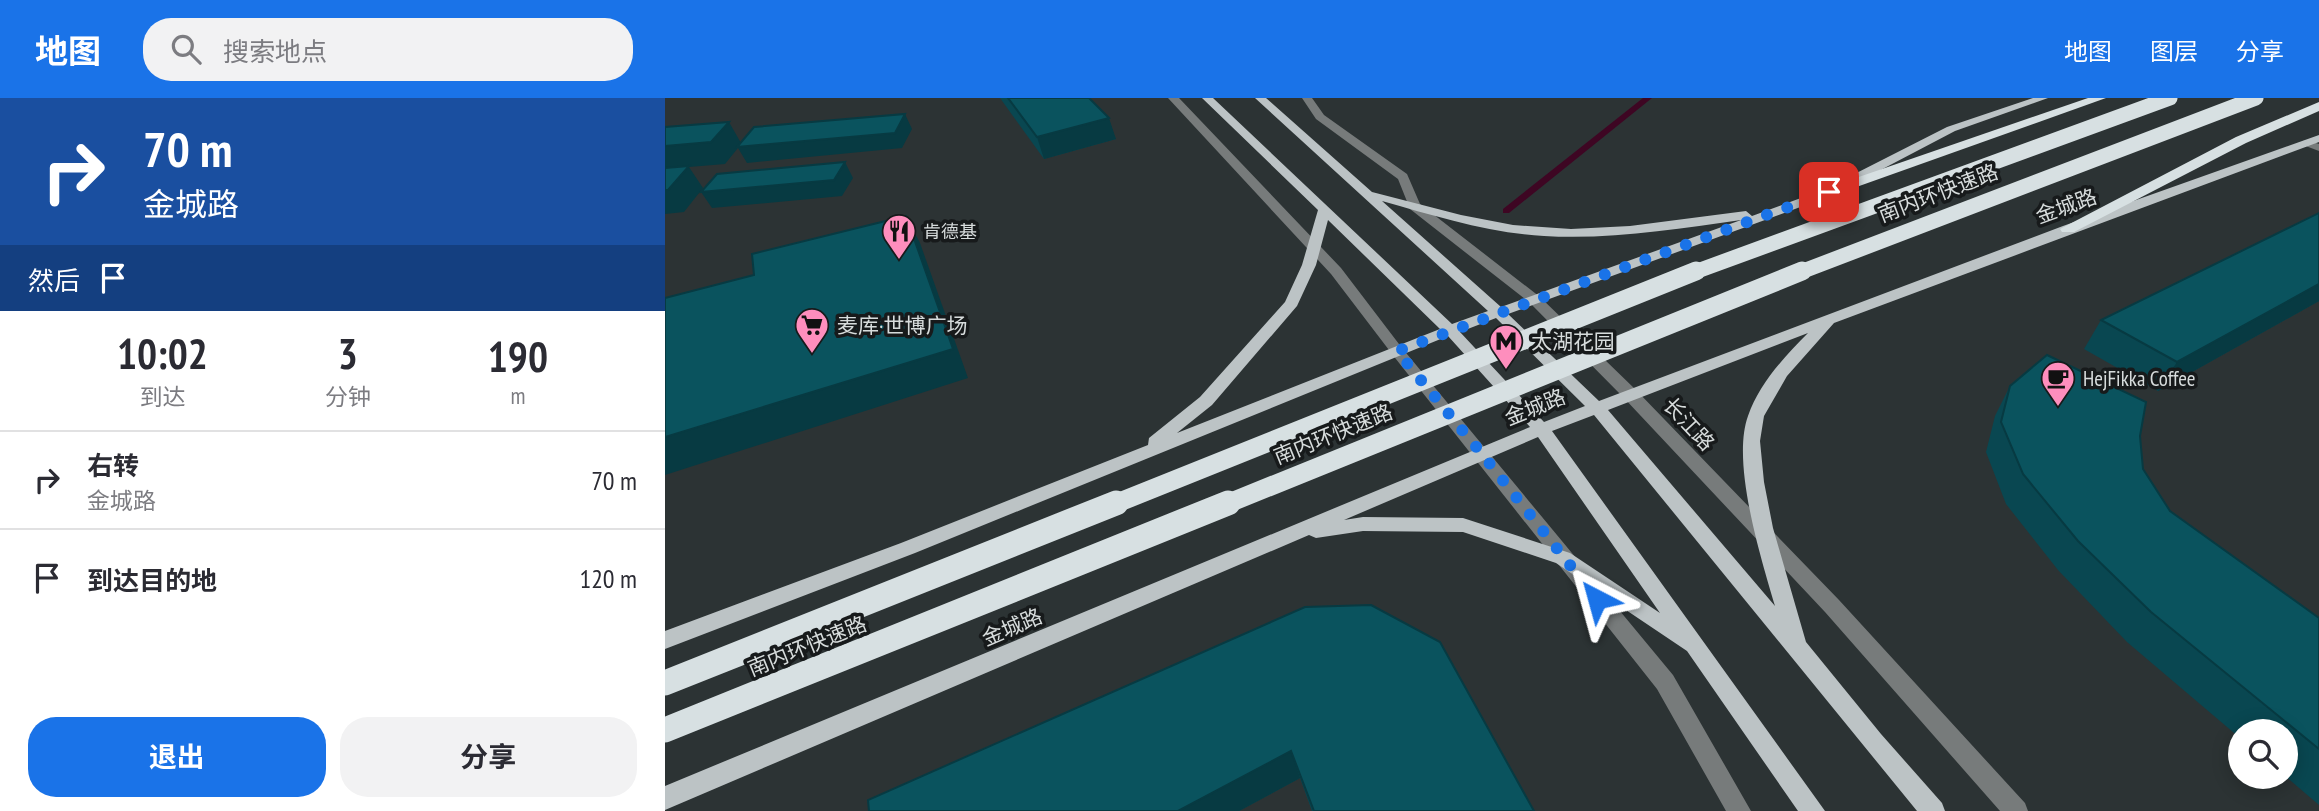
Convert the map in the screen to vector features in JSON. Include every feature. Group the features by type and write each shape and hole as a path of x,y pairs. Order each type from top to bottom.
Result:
{"highway":[{"path":"1829,192 2100,98"},
{"name":"南内环快速路","path":"665,683 1760,246 2170,98"},
{"name":"南内环快速路","path":"665,730 1801,272 2256,98"},
{"path":"2068,229 2241,140 2319,106"}],"main road":[{"path":"1207,98 1450,330 1541,429 1813,811"},
{"path":"1260,98 1369,193 1596,407 1798,648 1873,743 1933,811"},
{"path":"665,640 908,548 1450,330 1829,192 1951,129 2043,98"},
{"name":"金城路","path":"665,798 1596,407 2068,229 2315,143"},
{"path":"1369,193 1515,229 1589,233 1667,226 1781,210"},
{"path":"1139,455 1206,401 1292,303 1309,265 1324,210"},
{"path":"1798,648 1767,540 1755,482 1752,431 1763,404 1787,363 1831,318"},
{"path":"1288,535 1363,524 1463,526 1563,558 1697,648"}],"lane":[{"path":"1173,98 1336,271 1397,351 1665,682 1739,811"},
{"name":"长江路","path":"1307,98 1320,117 1403,177 1414,206 1535,300 1630,394 1832,606 2015,811"}],"building":[{"path":"1008,98 1089,98 1109,118 1037,137"},
{"path":"905,114 895,133 737,147 754,127"},
{"path":"729,122 711,142 665,146 665,127"},
{"path":"845,162 834,180 701,192 717,174"},
{"path":"689,166 668,190 665,190 665,168"},
{"path":"2319,213 2319,284 2177,362 2101,320"},
{"name":"麦库·世博广场","path":"906,216 953,349 665,437 665,298 754,275 752,254"},
{"path":"2047,355 2146,402 2140,436 2143,469 2170,511 2319,618 2319,749 2298,732 2298,719 2282,719 2151,612 2078,541 2023,474 2001,422 2010,386"},
{"path":"1371,605 1440,642 1534,811 1314,811 1291,751 1178,811 869,811 868,800 1305,607"}],"waterway":[{"path":"1506,211 1648,98"}],"place":[{"name":"肯德基","path":"899,261"},
{"name":"麦库·世博广场","path":"812,355"},
{"name":"太湖花园","path":"1506,371"},
{"name":"HejFikka Coffee","path":"2058,408"}],"route":[{"path":"1597,599 1397,351 1829,192"}]}
